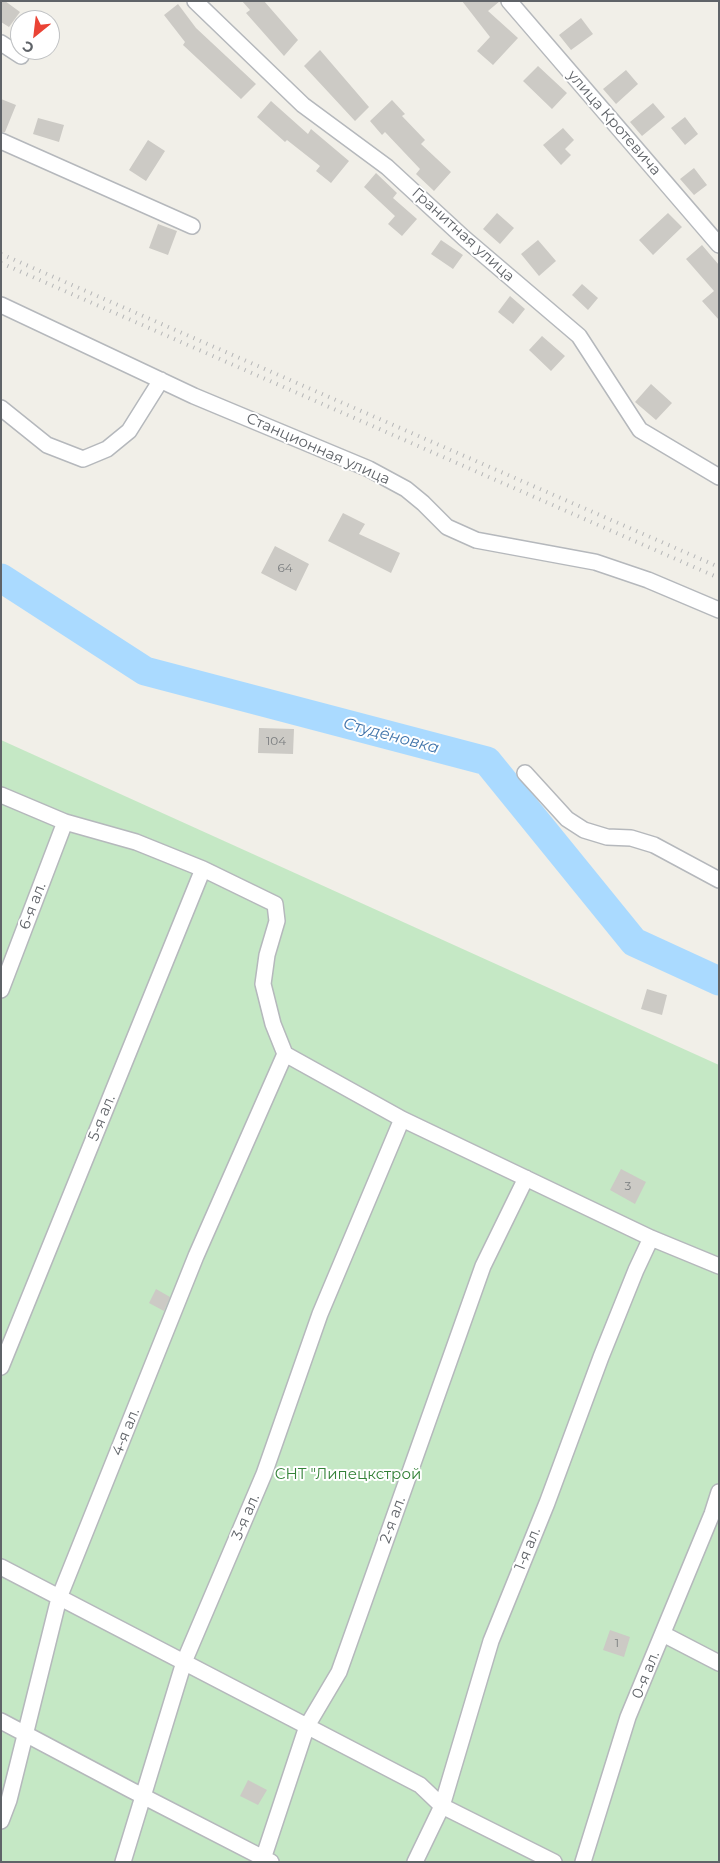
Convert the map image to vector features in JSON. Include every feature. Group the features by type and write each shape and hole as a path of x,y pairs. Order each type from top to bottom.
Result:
{"street":[{"name":"Гранитная улица","path":"194,1 302,105 387,167 464,238 579,336 640,430 719,477"},
{"name":"улица Кротевича","path":"508,1 719,245"},
{"path":"1,141 192,226"},
{"name":"Станционная улица","path":"1,305 194,396 369,469 406,489 447,527 476,540 595,562 657,584 719,610"},
{"path":"1,408 47,445 84,459 107,449 129,431 161,380"},
{"path":"525,774 567,819 584,830 607,837 631,838 654,845 719,880"},
{"path":"1,795 65,822 136,842 255,892 275,904 276,921 266,955 263,984 273,1024 285,1054 402,1119 651,1238 719,1266"},
{"name":"6-я ал.","path":"1,990 65,822"},
{"name":"5-я ал.","path":"1,1368 203,869"},
{"name":"4-я ал.","path":"1,1821 9,1800 59,1598 196,1256 285,1054"},
{"name":"3-я ал.","path":"123,1862 184,1662 264,1474 320,1314 402,1119"},
{"name":"2-я ал.","path":"266,1860 307,1726 338,1672 483,1266 526,1178"},
{"name":"1-я ал.","path":"415,1862 442,1806 490,1641 547,1503 601,1357 651,1238"},
{"name":"0-я ал.","path":"583,1862 628,1717 715,1516 719,1492"},
{"path":"1,1567 420,1785 442,1806 554,1862"},
{"path":"663,1634 719,1663"},
{"path":"1,1721 266,1860"}],"green space":[{"name":"СНТ \"Липецкстрой","path":"1,740 719,1065 719,1862 1,1862"}],"building":[{"path":"1,1 5,1 17,10 10,10 9,27 1,22"},
{"path":"242,1 264,1 298,40 284,56 246,13 250,10"},
{"path":"462,1 500,1 488,11 518,38 493,65 477,51 490,37"},
{"path":"178,4 196,28 256,84 241,99 183,45 185,42 164,15"},
{"path":"581,18 593,34 571,50 559,35"},
{"path":"320,50 369,107 355,121 304,66"},
{"path":"538,66 567,93 552,109 523,81"},
{"path":"626,70 638,84 616,104 603,89"},
{"path":"1,99 16,105 5,132 1,132"},
{"path":"392,100 405,114 402,116 425,140 421,144 451,172 434,191 416,174 420,169 385,132 382,135 370,121"},
{"path":"271,101 308,134 311,129 349,161 331,183 316,171 320,166 287,140 285,142 257,117"},
{"path":"653,103 665,117 642,136 630,122"},
{"path":"685,117 698,134 685,145 671,128"},
{"path":"38,118 64,125 59,142 33,134"},
{"path":"563,128 574,140 565,149 571,155 561,165 543,145"},
{"path":"148,140 165,151 146,181 129,170"},
{"path":"694,168 707,185 694,195 680,179"},
{"path":"376,173 397,193 393,198 417,219 402,236 388,224 395,216 364,187"},
{"path":"497,213 514,228 500,244 483,229"},
{"path":"668,213 682,227 653,255 639,240"},
{"path":"158,224 177,231 168,255 149,248"},
{"path":"441,240 463,255 453,269 431,254"},
{"path":"538,240 556,261 539,276 521,254"},
{"path":"702,245 719,265 719,320 702,301 714,291 686,259"},
{"path":"582,284 598,298 588,310 572,295"},
{"path":"510,296 525,309 513,324 498,312"},
{"path":"542,336 565,356 551,371 529,350"},
{"path":"651,384 672,403 656,420 635,402"},
{"path":"343,513 365,524 359,534 400,553 391,573 328,541"},
{"path":"275,546 309,564 296,591 261,573"},
{"path":"259,728 294,729 293,754 258,753"},
{"path":"647,989 667,995 662,1015 641,1009"},
{"path":"621,1169 646,1182 635,1204 610,1190"},
{"path":"156,1289 170,1297 164,1311 149,1303"},
{"path":"610,1630 630,1637 624,1657 603,1650"},
{"path":"248,1780 267,1790 258,1805 240,1796"}],"waterway":[{"name":"Студёновка","path":"1,578 145,671 487,761 634,942 719,981"}],"railway":[{"path":"1,254 719,567"},
{"path":"1,263 719,578"}]}
